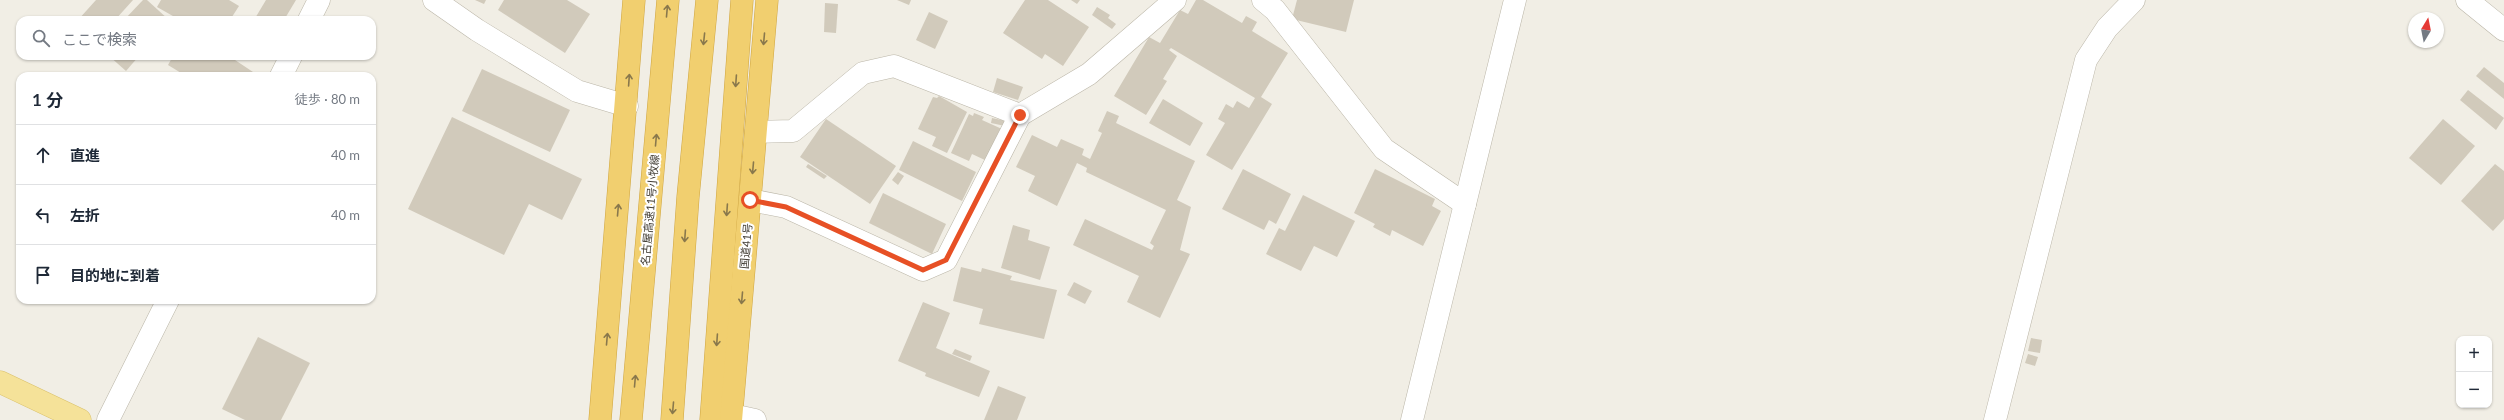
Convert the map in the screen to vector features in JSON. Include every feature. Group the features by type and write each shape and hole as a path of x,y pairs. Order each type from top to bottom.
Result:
{"highway":[{"path":"600,420 627,106 634,0"},
{"name":"名古屋高速11号小牧線","path":"631,420 668,0"},
{"path":"672,420 688,197 707,0"},
{"path":"725,418 742,0"},
{"name":"国道41号","path":"725,418 750,200 768,0"}],"main road":[{"path":"0,382 80,420"}],"street":[{"path":"311,16 319,0"},
{"path":"434,0 477,30 578,91 627,106"},
{"path":"750,200 786,207 923,270 946,260 1020,115 1090,74 1175,0"},
{"path":"1263,0 1275,10 1384,149 1465,204"},
{"path":"1412,420 1515,0"},
{"path":"1995,420 2086,60 2107,28 2134,0"},
{"path":"2467,0 2504,30"},
{"path":"283,72 289,60"},
{"path":"756,132 793,131 863,73 894,66 1020,115"},
{"path":"108,420 166,304"},
{"path":"725,418 755,420"}],"building":[{"path":"96,0 133,0 119,16 82,16"},
{"path":"143,0 147,0 165,16 128,16"},
{"path":"161,0 229,0 239,6 233,16 173,16 157,7"},
{"path":"266,0 296,0 286,16 256,16"},
{"path":"475,0 486,0 484,4"},
{"path":"504,0 567,0 590,14 565,53 498,10"},
{"path":"897,0 911,0 909,5"},
{"path":"1025,0 1048,0 1089,27 1063,66 1045,54 1042,59 1003,33"},
{"path":"1071,0 1080,0 1077,4"},
{"path":"1196,0 1203,0 1242,23 1246,16 1257,22 1252,31 1288,53 1261,97 1272,104 1232,170 1206,155 1225,123 1218,119 1226,104 1233,108 1237,101 1249,108 1255,98 1171,48 1169,50 1177,56 1163,79 1167,81 1146,115 1114,96 1149,37 1160,43 1180,10 1188,14"},
{"path":"1297,0 1354,0 1346,32 1292,19"},
{"path":"825,3 838,4 836,33 824,32"},
{"path":"1097,7 1110,15 1108,18 1116,24 1112,29 1092,15"},
{"path":"929,12 948,21 935,49 916,40"},
{"path":"114,60 136,60 126,71"},
{"path":"171,60 235,60 253,72 179,72 168,65"},
{"path":"2484,67 2504,83 2504,99 2476,76"},
{"path":"482,69 570,110 550,152 462,111"},
{"path":"997,78 1023,87 1018,100 993,92"},
{"path":"2468,90 2504,118 2496,130 2460,100"},
{"path":"939,96 967,112 947,153 932,146 936,137 918,129 933,97 937,98"},
{"path":"1163,99 1203,123 1190,146 1149,123"},
{"path":"1107,111 1119,116 1116,123 1195,161 1177,200 1191,207 1180,250 1190,254 1160,318 1127,302 1139,276 1073,245 1085,219 1152,250 1154,246 1150,243 1166,210 1086,172 1087,168 1077,163 1057,206 1028,191 1035,176 1016,167 1032,135 1057,147 1061,139 1084,149 1082,155 1090,159 1102,133 1098,131"},
{"path":"974,113 984,117 982,120 1002,129 987,161 972,154 969,161 951,153 969,114 973,116"},
{"path":"452,117 582,179 562,220 529,204 504,255 408,209"},
{"path":"992,118 1006,121 1005,126 991,123"},
{"path":"826,119 896,166 870,204 800,157"},
{"path":"2443,119 2475,146 2441,185 2409,158"},
{"path":"913,141 976,172 962,201 899,170"},
{"path":"808,164 827,176 824,179 806,167"},
{"path":"2495,164 2504,171 2504,219 2493,231 2461,201"},
{"path":"1243,169 1291,194 1276,224 1269,220 1264,230 1222,209"},
{"path":"1375,169 1435,199 1432,206 1441,211 1423,246 1392,230 1390,236 1373,227 1375,224 1354,213"},
{"path":"898,172 904,176 898,185 892,180"},
{"path":"883,193 946,224 932,254 869,223"},
{"path":"1303,195 1355,221 1337,257 1314,246 1301,271 1266,254 1279,228 1285,231"},
{"path":"1013,225 1030,230 1028,240 1050,247 1040,280 1001,268"},
{"path":"961,267 981,272 982,268 1012,276 1010,280 1057,290 1044,339 979,324 983,309 953,301"},
{"path":"1074,282 1092,291 1085,304 1067,295"},
{"path":"923,302 950,313 936,348 990,371 979,397 925,376 926,373 898,361"},
{"path":"258,337 310,363 281,420 245,420 222,409"},
{"path":"2031,338 2042,340 2040,353 2028,351"},
{"path":"955,349 972,356 970,361 952,354"},
{"path":"2028,354 2038,357 2035,366 2025,363"},
{"path":"998,386 1026,397 1017,420 984,420"}],"route":[{"path":"750,200 786,207 923,270 946,260 1020,115"}]}
